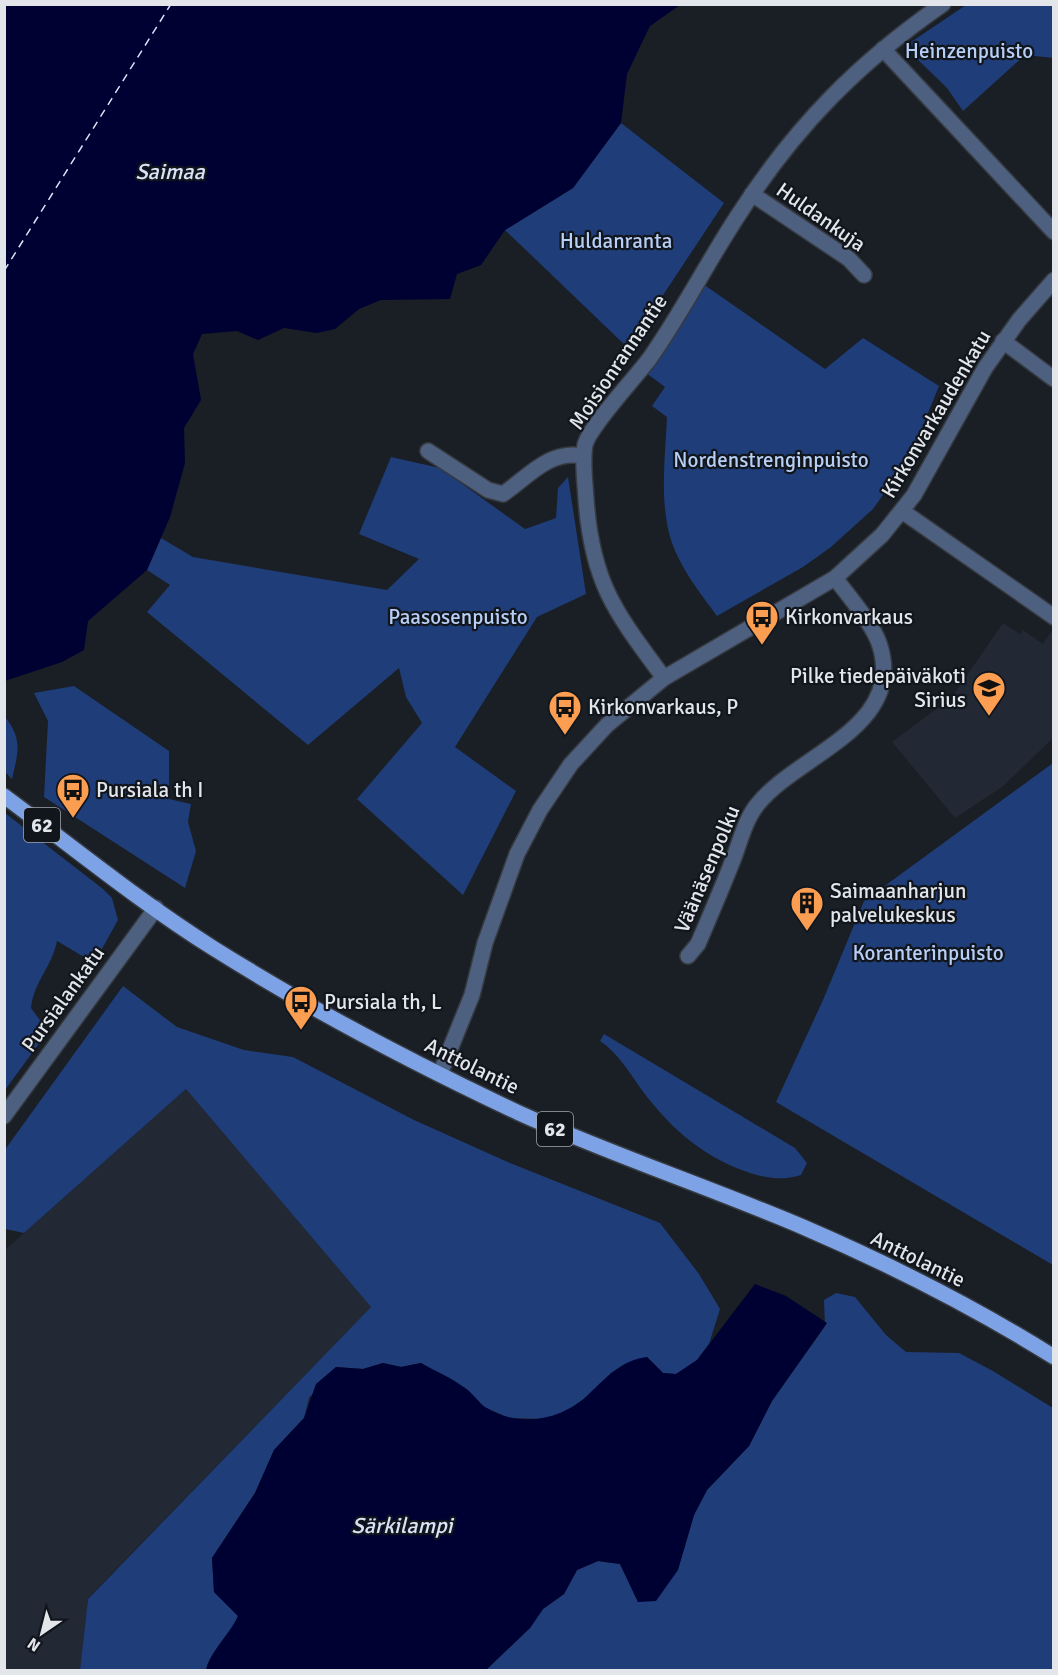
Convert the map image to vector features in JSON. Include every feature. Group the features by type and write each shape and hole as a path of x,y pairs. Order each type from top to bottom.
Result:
{"main road":[{"name":"Anttolantie","path":"4,796 212,947 315,1008 440,1074 568,1135 802,1227 975,1311 1053,1357"}],"street":[{"name":"Moisionrannantie","path":"664,678 619,616 602,584 590,540 583,456 588,434 654,352 752,194 816,111 846,80 943,4"},
{"path":"884,49 1053,232"},
{"name":"Huldankuja","path":"752,194 849,259 864,275"},
{"name":"Kirkonvarkaudenkatu","path":"440,1074 472,995 507,878 528,832 552,791 585,746 607,724 664,678 835,578 902,512 1003,341 1053,280"},
{"path":"1003,341 1053,379"},
{"path":"428,451 488,490 503,494 546,461 570,454 583,456"},
{"path":"902,512 1053,617"},
{"name":"Väänäsenpolku","path":"688,956 698,945 755,807 789,776 858,727 876,702 882,684 883,663 879,641 835,578"},
{"name":"Pursialankatu","path":"4,1116 156,908"}],"shaded area":[{"name":"Pilke tiedepäiväkoti Sirius","path":"1003,623 1020,634 1023,630 1043,644 1051,632 1053,634 1053,738 1002,787 955,818 892,742 952,697"},
{"path":"186,1089 371,1307 88,1598 80,1670 5,1670 4,1251"}],"green space":[{"name":"Heinzenpuisto","path":"966,5 1053,5 1054,58 1025,55 963,111 947,88 913,55 911,42"},
{"name":"Huldanranta","path":"621,123 724,203 628,348 505,230 573,188"},
{"name":"Nordenstrenginpuisto","path":"703,284 825,369 863,338 939,386 911,455 873,509 831,547 803,567 717,616 686,572 671,541 664,488 667,417 652,406 665,387 646,373"},
{"name":"Paasosenpuisto","path":"391,457 440,468 525,529 556,518 558,488 568,477 586,594 537,617 455,747 516,791 463,895 357,799 422,723 406,697 399,668 308,745 147,612 170,585 147,570 161,538 193,557 387,590 419,559 359,534"},
{"path":"74,686 169,751 169,799 191,804 188,822 196,851 185,888 44,797 48,721 34,693"},
{"path":"5,717 15,732 18,746 12,779 5,772"},
{"name":"Koranterinpuisto","path":"1053,763 1053,1265 776,1102 823,1000 864,901"},
{"path":"5,813 103,889 112,898 118,920 94,963 57,941 36,990 31,1008 48,1031 5,1090"},
{"path":"123,986 177,1027 244,1050 293,1057 414,1120 510,1163 660,1223 699,1274 720,1309 709,1344 697,1360 676,1374 663,1373 647,1357 612,1372 578,1405 548,1419 509,1418 484,1407 465,1388 421,1363 401,1367 383,1363 363,1369 336,1367 309,1398 304,1418 274,1450 255,1493 212,1558 214,1592 238,1616 212,1656 206,1670 80,1670 88,1599 371,1307 186,1089 24,1233 5,1229 4,1151"},
{"path":"604,1034 795,1148 807,1163 801,1175 770,1178 754,1174 724,1162 697,1146 673,1126 641,1089 618,1057 600,1041"},
{"path":"836,1293 855,1297 886,1335 906,1352 959,1353 1053,1408 1053,1670 486,1670 530,1628 543,1609 564,1594 577,1570 598,1561 620,1564 638,1602 678,1569 694,1515 707,1490 749,1446 772,1401 825,1326 824,1300"}],"water":[{"name":"Saimaa","path":"4,5 680,5 650,26 627,74 621,123 573,188 505,230 481,265 457,274 450,299 381,300 359,309 335,329 317,333 284,328 258,340 237,331 202,334 193,354 201,400 184,428 185,463 170,517 147,570 88,621 84,650 62,662 5,681"},
{"name":"Särkilampi","path":"755,1284 786,1296 827,1323 772,1401 749,1446 707,1490 694,1515 678,1570 656,1601 638,1602 620,1564 598,1561 577,1570 564,1594 543,1609 530,1628 486,1670 206,1670 212,1656 238,1616 214,1592 212,1558 255,1493 274,1450 304,1418 316,1384 336,1367 363,1369 383,1363 401,1367 421,1363 460,1384 485,1407 498,1414 512,1418 540,1418 567,1410 616,1370 638,1359 647,1357 663,1373 676,1374 697,1360"}],"ferry route":[{"path":"4,271 171,4"}],"place":[{"name":"Kirkonvarkaus","path":"762,646"},
{"name":"Pilke tiedepäiväkoti Sirius","path":"989,717"},
{"name":"Kirkonvarkaus, P","path":"565,736"},
{"name":"Pursiala th I","path":"73,819"},
{"name":"Saimaanharjun palvelukeskus","path":"807,932"},
{"name":"Pursiala th, L","path":"301,1031"}]}
